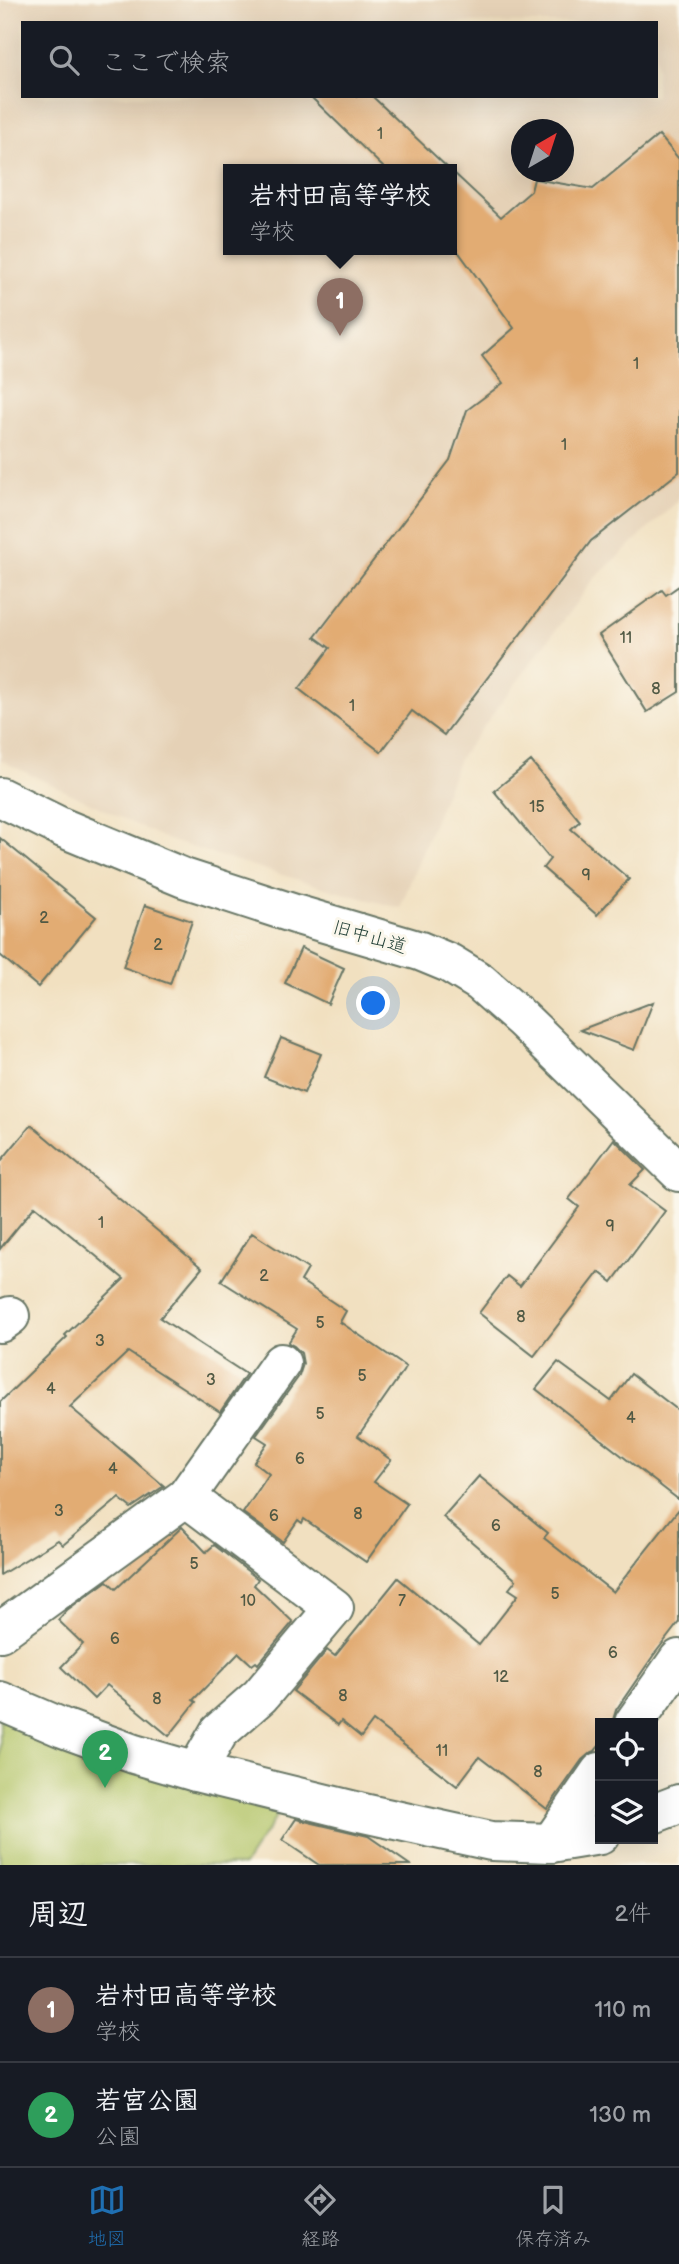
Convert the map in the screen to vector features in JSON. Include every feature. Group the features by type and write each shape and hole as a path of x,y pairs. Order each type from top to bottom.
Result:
{"main road":[{"name":"旧中山道","path":"0,797 63,828 184,878 449,962 480,982 522,1019 679,1172"},
{"path":"0,1632 186,1497 281,1363"},
{"path":"186,1497 334,1608 260,1696 219,1732 197,1772"},
{"path":"638,1718 679,1659"},
{"path":"0,1701 134,1754 359,1812 491,1841 551,1843 595,1836"},
{"path":"551,1843 595,1779"},
{"path":"658,1812 679,1804"}],"shaded area":[{"path":"0,0 676,0 679,2 679,500 594,579 459,759 400,908 168,840 0,760"}],"green space":[{"path":"0,1716 281,1809 244,1865 0,1865"}],"building":[{"path":"312,98 374,98 444,164 380,164"},
{"path":"659,135 679,159 679,472 591,541 444,735 412,711 381,752 299,689 330,648 315,637 450,460 467,410 503,383 482,356 514,328 457,250 457,176 501,217 531,191 533,182 552,182 593,189"},
{"path":"679,586 679,692 647,712 599,635 662,590 666,595"},
{"path":"531,761 580,821 571,829 629,879 597,915 543,868 550,859 494,791"},
{"path":"0,838 96,917 38,987 0,955"},
{"path":"145,905 192,921 170,984 123,967"},
{"path":"301,948 344,968 328,1004 285,983"},
{"path":"653,1002 634,1050 580,1030"},
{"path":"281,1038 321,1054 304,1093 264,1077"},
{"path":"31,1125 202,1268 160,1318 246,1374 220,1412 128,1352 70,1407 164,1486 131,1508 119,1498 63,1545 58,1540 0,1575 0,1402 124,1279 35,1206 0,1249 0,1162"},
{"path":"614,1139 645,1170 630,1185 665,1211 612,1282 599,1272 534,1356 479,1313 507,1276 520,1286 579,1207 569,1199"},
{"path":"252,1233 308,1269 301,1281 346,1311 340,1322 406,1367 358,1436 391,1460 374,1482 407,1504 366,1562 304,1519 302,1523 298,1520 283,1542 243,1513 269,1474 254,1462 267,1443 256,1436 299,1376 303,1364 301,1353 288,1343 297,1329 221,1281"},
{"path":"558,1362 611,1401 631,1374 679,1411 679,1500 536,1389"},
{"path":"479,1476 548,1533 544,1538 613,1592 679,1509 679,1622 616,1710 614,1718 595,1718 595,1751 582,1760 547,1809 479,1757 457,1786 373,1721 361,1737 341,1721 338,1725 293,1691 327,1650 335,1656 398,1578 479,1645 518,1595 509,1589 516,1580 443,1517"},
{"path":"182,1527 206,1552 214,1545 258,1579 254,1585 293,1622 258,1664 256,1662 252,1665 239,1653 193,1700 196,1702 169,1736 107,1685 94,1699 61,1667 83,1644 58,1620 67,1610 107,1581 116,1589"},
{"path":"296,1819 368,1836 410,1865 319,1865 282,1840"}],"place":[{"name":"岩村田高等学校","path":"340,336"},
{"name":"若宮公園","path":"105,1788"}]}
